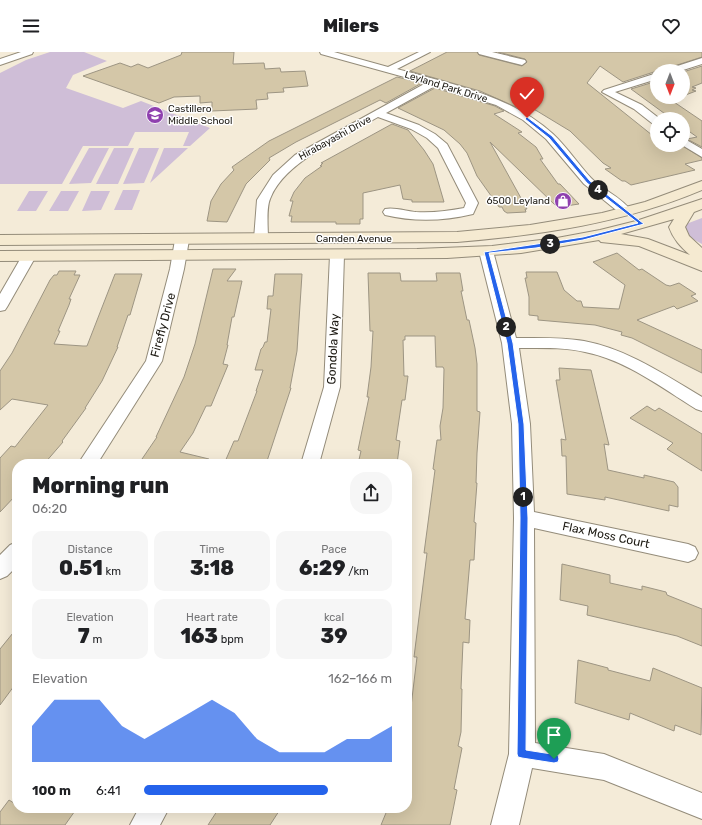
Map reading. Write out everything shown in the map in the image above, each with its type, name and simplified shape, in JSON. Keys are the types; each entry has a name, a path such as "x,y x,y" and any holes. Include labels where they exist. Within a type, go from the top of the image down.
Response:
{"main road":[{"name":"Camden Avenue","path":"0,256 29,256 181,248 261,239 457,237 511,233 561,226 625,211 651,204 702,185"},
{"name":"Camden Avenue","path":"0,240 336,255 486,252 536,246 583,238 641,224 695,206"},
{"path":"695,206 676,227 679,235 702,257"},
{"path":"625,211 641,224 702,264"},
{"path":"583,238 620,239 642,242 702,264"}],"street":[{"path":"1,52 11,58"},
{"path":"0,62 29,52"},
{"name":"Leyland Park Drive","path":"324,52 465,91 492,101 527,118 550,137 588,182 625,211"},
{"path":"388,70 426,52"},
{"path":"482,52 522,62"},
{"path":"690,65 702,61"},
{"path":"650,78 607,92 638,107 650,116"},
{"name":"Hirabayashi Drive","path":"261,239 263,200 277,177 299,157 433,83"},
{"path":"378,114 415,127 431,136 443,146 472,203 469,211 450,215 409,216 389,212"},
{"path":"690,146 702,154"},
{"name":"Firefly Drive","path":"90,459 154,361 181,248"},
{"path":"486,252 510,343 521,424 524,518 522,754 505,825"},
{"name":"Gondola Way","path":"311,459 332,387 336,255"},
{"path":"0,307 29,256"},
{"path":"510,343 568,344 595,349 624,359 702,405"},
{"name":"Flax Moss Court","path":"524,518 688,552"},
{"path":"0,570 12,556"},
{"path":"522,754 604,767 702,806"},
{"path":"144,825 152,813"}],"shaded area":[{"path":"50,52 84,52 107,61 73,75 66,88 123,108 141,101 210,128 190,146 183,146 189,132 135,132 128,146 83,146 62,184 0,184 0,73 26,60"},
{"path":"89,148 109,148 91,183 69,184"},
{"path":"114,148 134,148 118,184 96,184"},
{"path":"139,148 159,148 144,183 123,184"},
{"path":"164,148 188,148 150,183"},
{"path":"123,190 140,190 132,210 114,210"},
{"path":"29,191 48,191 36,211 17,211"},
{"path":"61,191 79,191 68,211 49,211"},
{"path":"91,191 110,191 101,210 82,211"},
{"path":"702,218 702,244 687,236 684,229 686,224"}],"building":[{"path":"182,52 234,52 233,64 264,63 265,69 280,68 281,72 305,71 308,86 283,88 284,92 267,93 268,99 256,100 257,109 212,111 212,102 200,103 200,96 174,97 159,103 83,76 120,63 131,67 138,64 148,68 181,55"},
{"path":"447,52 477,52 479,55 522,66 527,62 525,59 498,52 702,52 702,57 680,64 650,64 650,73 623,82 600,66 587,83 650,133 650,152 690,152 690,151 702,158 702,160 685,164 695,170 631,185 625,181 622,181 605,169 611,168 603,163 570,131 524,104 516,107 480,91 410,71"},
{"path":"702,66 702,83 692,87 696,88 692,90 696,91 690,93 690,70"},
{"path":"397,77 422,83 386,103 380,100 296,142 269,158 270,160 246,184 227,222 207,221 211,201 221,184 234,170 232,167 269,141"},
{"path":"650,83 650,103 631,89"},
{"path":"435,88 495,106 504,111 494,114 522,132 518,133 536,147 543,159 540,159 558,184 560,184 579,204 559,207 554,204 490,142 527,209 525,209 526,212 507,213 502,207 499,207 477,176 467,153 460,144 444,130 398,108"},
{"path":"652,104 677,104 689,112 662,112"},
{"path":"690,113 702,121 702,147 690,141 690,138 697,137 690,132"},
{"path":"392,124 408,130 424,150 433,164 444,202 412,202 412,200 403,199 400,185 363,193 363,219 360,219 360,224 336,224 336,222 291,222 292,216 289,216 293,201 290,201 294,192 305,178 322,166 320,166 323,163 321,163"},
{"path":"617,253 639,270 642,269 666,285 670,286 679,283 696,294 691,296 698,301 677,309 674,306 637,320 702,350 702,373 632,338 621,335 622,332 595,325 538,320 538,316 529,315 529,297 525,278 527,278 526,272 557,272 564,290 577,301 581,301 583,307 619,309 625,285 593,262"},
{"path":"213,269 236,269 227,281 242,281 234,317 232,317 228,345 223,364 228,365 211,406 206,406 193,433 180,452 209,459 142,459 157,437 184,377 195,344"},
{"path":"59,271 76,271 74,275 80,275 69,299 71,299 54,344 87,346 115,274 142,274 130,315 128,315 118,347 102,381 86,408 62,441 63,442 48,459 12,459 12,499 0,512 0,458 11,446 15,447 48,405 12,399 0,410 0,371 12,353 50,280 54,275 57,275"},
{"path":"368,273 400,273 401,281 437,281 436,273 460,273 463,291 461,291 475,348 477,364 477,411 480,412 474,522 476,523 474,560 470,560 465,619 470,620 469,643 463,642 461,732 458,746 462,748 454,789 457,790 450,825 381,825 386,813 412,813 412,698 417,657 414,657 427,553 424,553 435,470 433,469 437,440 441,440 440,426 443,408 444,369 443,367 436,367 435,336 405,336 405,340 403,340 404,376 408,376 405,400 402,400 396,440 400,441 398,459 359,459 361,451 358,450 369,397 367,397 371,367 373,331 370,331"},
{"path":"275,274 302,274 297,351 291,388 268,459 226,459 234,441 238,441 257,391 263,370 255,370 261,349 265,342 267,342 271,309 267,309 268,296 273,296"},
{"path":"559,368 591,370 609,445 604,444 608,470 644,478 644,475 674,482 678,487 678,507 669,505 669,511 605,497 605,500 567,494 566,456 562,456 561,439 566,440 556,380 560,380"},
{"path":"647,406 655,411 659,408 702,434 702,471 667,449 673,443 630,418"},
{"path":"562,564 610,575 610,583 642,590 642,586 666,592 667,595 702,609 702,646 677,636 587,615 588,606 560,600"},
{"path":"12,634 12,689 0,705 0,649"},
{"path":"578,660 650,681 653,668 702,688 701,735 675,725 674,731 630,713 629,720 575,703"},
{"path":"9,800 12,802 12,813 73,813 65,825 0,825 0,812"},
{"path":"216,813 278,813 270,825 208,825"}],"place":[{"name":"Castillero Middle School","path":"155,115"},
{"name":"6500 Leyland","path":"563,201"}],"route":[{"path":"527,118 550,137 588,182 641,224 583,238 536,246 486,252 510,343 521,424 524,518 522,754 554,759"}]}
